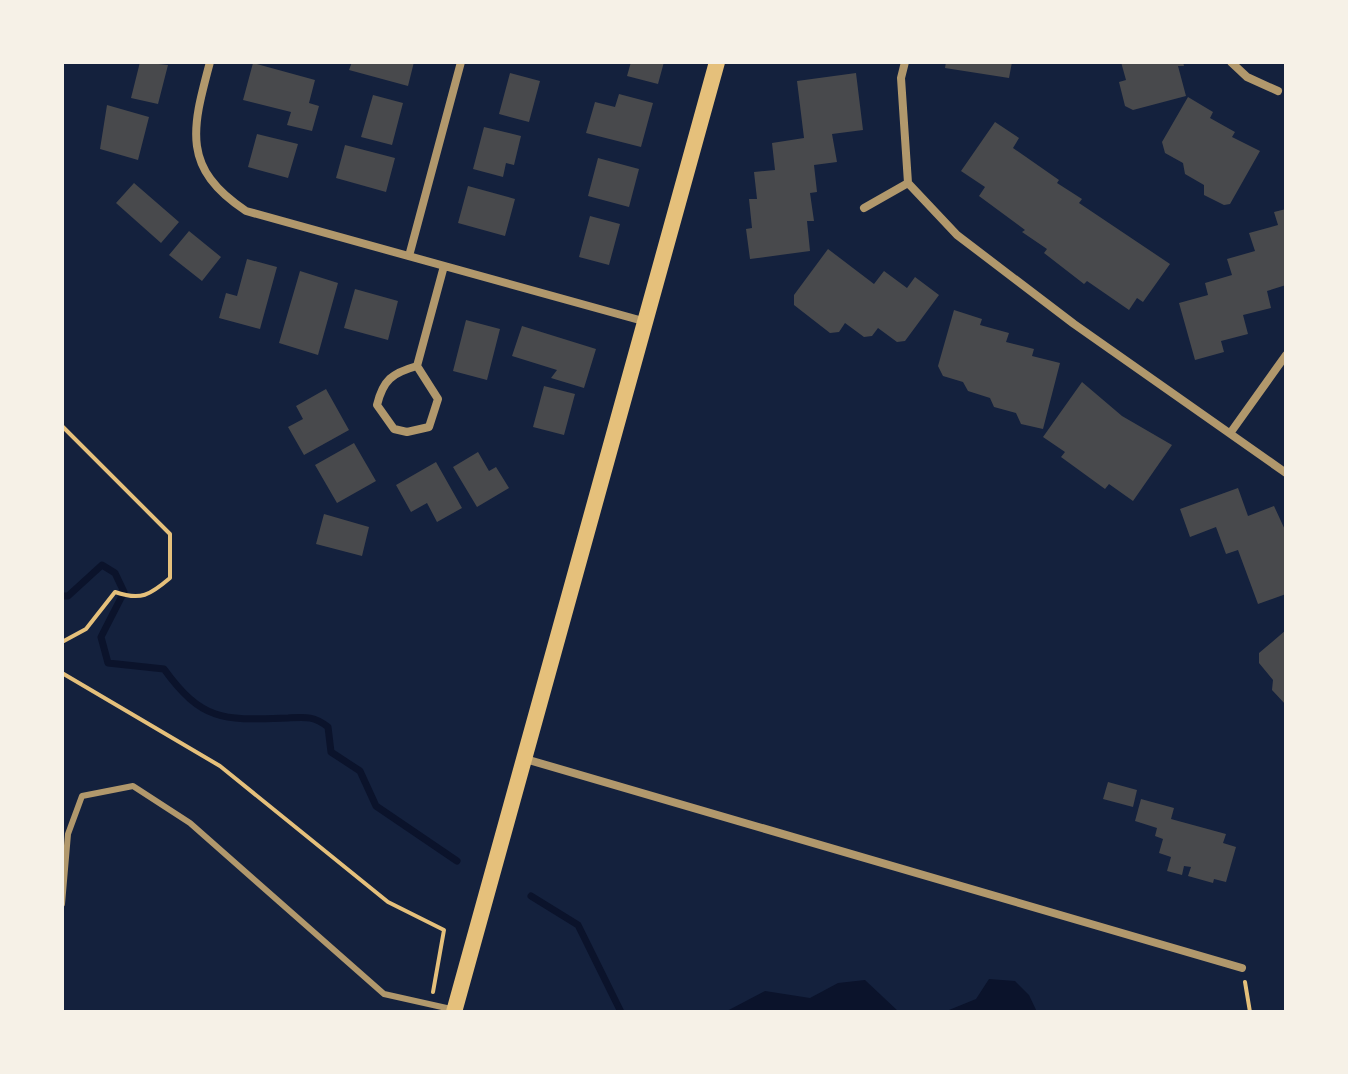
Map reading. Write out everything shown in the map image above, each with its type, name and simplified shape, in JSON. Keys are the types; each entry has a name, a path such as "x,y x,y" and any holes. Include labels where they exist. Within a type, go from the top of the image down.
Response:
{"main road":[{"path":"454,1011 717,62"}],"street":[{"path":"210,62 199,105 195,139 206,178 222,195 246,211 643,321"},
{"path":"409,256 461,62"},
{"path":"905,62 901,78 908,183 957,235 1074,324 1286,473"},
{"path":"1231,62 1247,77 1278,91"},
{"path":"864,208 908,183"},
{"path":"417,366 388,377 381,390 377,405 394,429 407,432 429,427 435,412 438,399 417,366 444,266"},
{"path":"1231,432 1286,355"},
{"path":"522,758 1242,968"}],"lane":[{"path":"62,904 68,834 82,796 133,786 190,823 384,994 454,1011"}],"path":[{"path":"62,426 170,534 170,578 149,596 133,598 115,592 86,629 62,642"},
{"path":"62,673 220,766 388,902 444,930 434,987"},
{"path":"1242,968 1250,1012"}],"water":[{"path":"989,979 1015,981 1029,995 1037,1012 944,1012 976,999"},
{"path":"865,980 899,1012 725,1012 765,991 810,998 838,983"}],"building":[{"path":"140,62 168,65 158,104 131,98"},
{"path":"352,62 414,62 408,86 349,70"},
{"path":"631,62 664,62 658,84 627,76"},
{"path":"946,62 1012,62 1009,78 945,68"},
{"path":"1121,62 1183,62 1184,66 1178,66 1186,96 1133,110 1125,106 1119,82 1126,80"},
{"path":"253,63 315,80 309,103 319,106 312,131 287,125 291,112 243,100"},
{"path":"510,73 540,81 529,122 499,114"},
{"path":"856,73 863,130 832,134 837,162 814,165 817,192 810,193 814,221 807,221 810,251 750,259 746,229 752,228 749,199 757,199 754,172 775,170 772,143 804,138 797,81"},
{"path":"619,94 653,103 641,147 586,133 595,102 615,107"},
{"path":"373,95 403,103 392,145 361,137"},
{"path":"1188,97 1213,112 1210,118 1235,132 1232,137 1260,151 1230,204 1224,205 1204,195 1204,185 1185,174 1183,163 1165,153 1162,142"},
{"path":"107,105 149,117 138,160 100,149"},
{"path":"995,122 1019,138 1013,148 1082,199 1079,203 1170,264 1143,302 1137,298 1129,310 1087,281 1084,284 1044,253 1047,249 1022,232 1025,230 979,196 985,187 961,171"},
{"path":"484,127 521,136 514,165 506,163 503,177 473,169"},
{"path":"257,134 298,144 288,178 248,167"},
{"path":"345,145 395,158 386,192 336,178"},
{"path":"598,158 639,169 629,207 588,196"},
{"path":"134,183 179,222 161,243 116,203"},
{"path":"468,186 515,199 505,236 458,223"},
{"path":"1286,209 1286,285 1267,291 1271,308 1243,315 1248,334 1221,341 1224,352 1195,360 1179,303 1208,295 1205,283 1232,275 1227,259 1255,251 1249,233 1278,225 1274,212"},
{"path":"590,216 620,224 609,265 579,257"},
{"path":"189,231 221,257 202,281 169,255"},
{"path":"828,249 874,284 884,271 907,288 915,277 939,295 905,341 897,342 878,328 872,336 864,337 845,323 839,332 830,333 794,305 794,295"},
{"path":"247,259 277,267 260,329 219,318 226,293 237,296"},
{"path":"300,271 338,283 318,355 279,343"},
{"path":"355,289 398,301 388,340 344,328"},
{"path":"954,310 982,319 980,325 1009,333 1006,342 1034,349 1032,356 1060,363 1043,429 1021,424 1016,413 994,407 990,398 968,391 963,382 943,376 938,366"},
{"path":"466,320 500,329 487,380 453,371"},
{"path":"522,326 596,349 584,388 551,378 557,370 512,356"},
{"path":"1082,382 1122,416 1172,445 1133,501 1109,484 1105,489 1061,457 1065,452 1043,437"},
{"path":"544,386 575,394 564,435 533,427"},
{"path":"326,389 349,430 304,455 288,427 303,419 296,406"},
{"path":"354,443 376,481 337,503 315,465"},
{"path":"478,452 489,471 496,467 509,488 477,507 453,467"},
{"path":"436,462 462,508 437,522 427,503 411,512 396,485"},
{"path":"1238,488 1248,516 1274,506 1286,532 1286,594 1258,604 1238,550 1226,554 1216,527 1190,537 1180,509"},
{"path":"324,514 369,527 362,556 316,544"},
{"path":"1286,630 1286,705 1272,690 1273,680 1259,663 1259,653"},
{"path":"1108,782 1137,790 1133,807 1103,799"},
{"path":"1141,799 1174,808 1171,819 1226,834 1223,843 1236,847 1226,882 1214,879 1213,883 1188,876 1191,867 1184,866 1182,875 1167,871 1171,857 1159,853 1163,839 1155,836 1157,828 1135,821"}],"waterway":[{"path":"62,596 68,596 102,565 115,573 124,592 101,637 108,663 164,669 191,700 204,709 231,718 305,718 323,723 328,727 331,752 360,771 376,806 457,861"},
{"path":"531,896 578,925 621,1012"}]}
